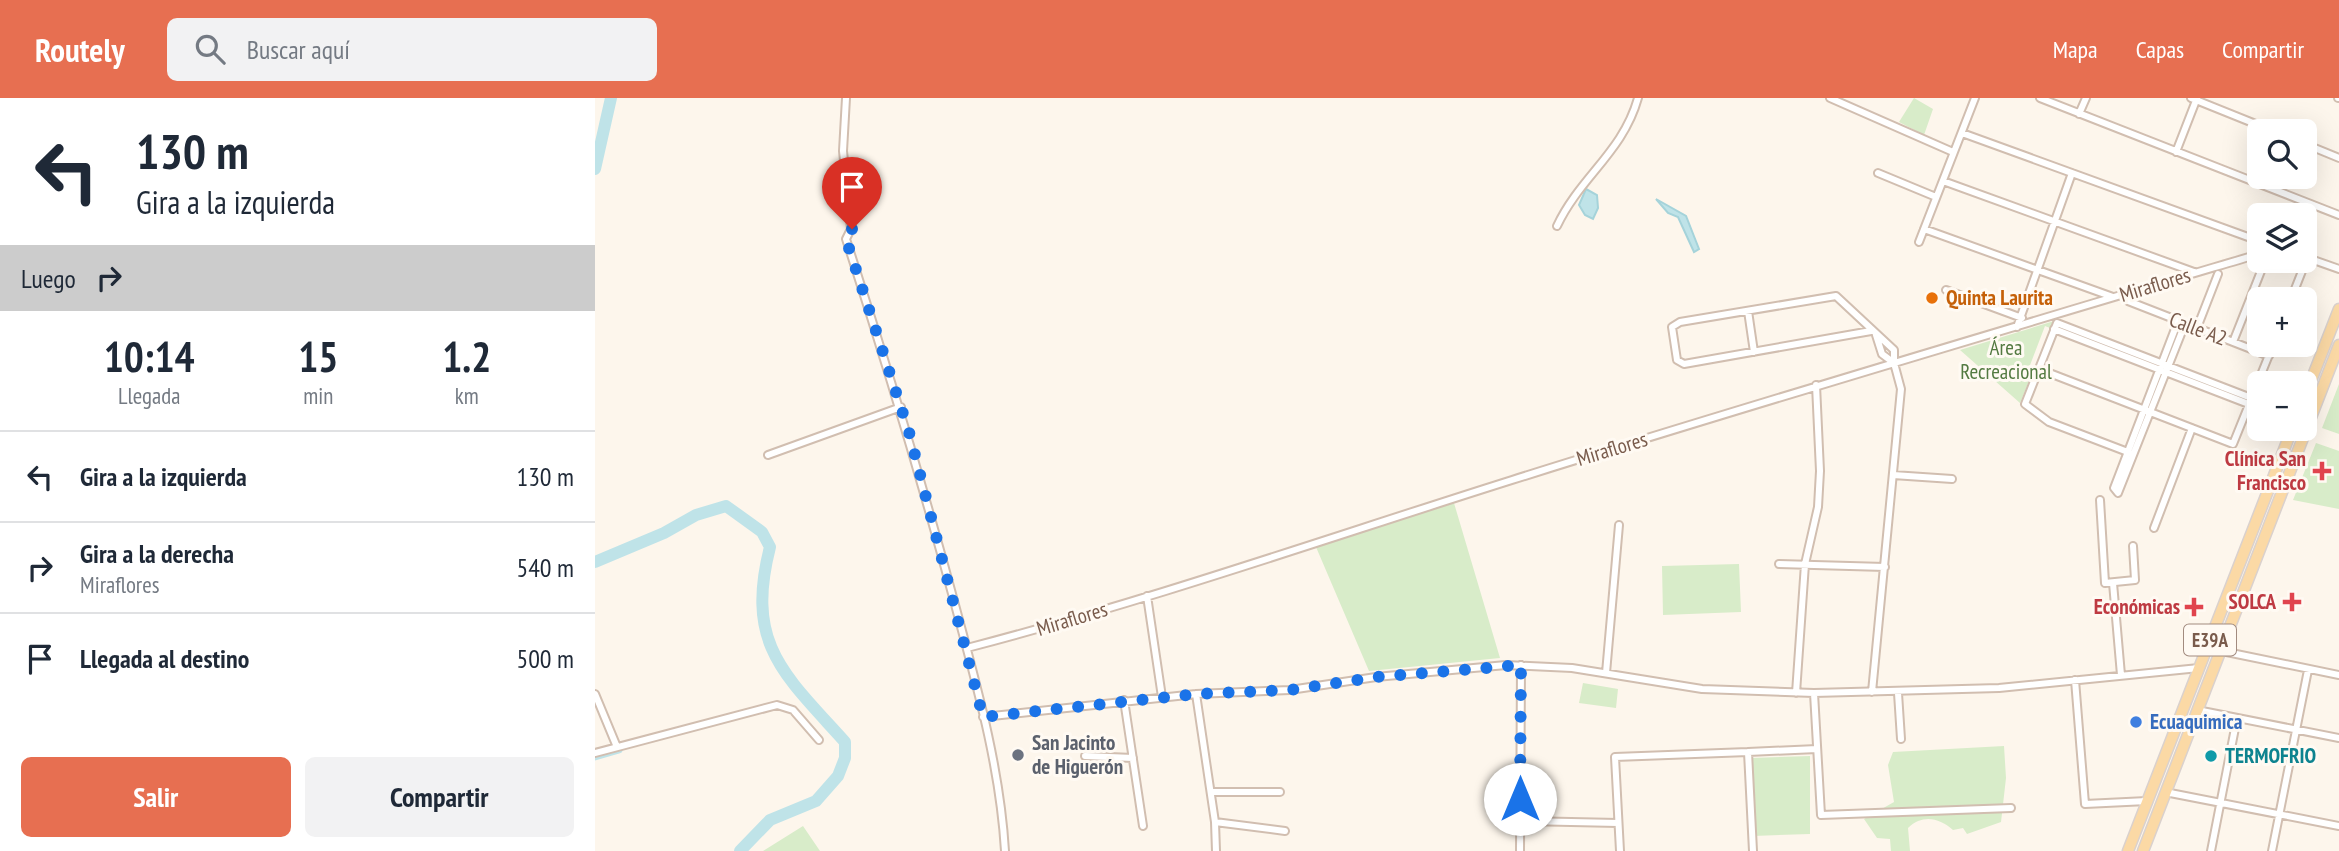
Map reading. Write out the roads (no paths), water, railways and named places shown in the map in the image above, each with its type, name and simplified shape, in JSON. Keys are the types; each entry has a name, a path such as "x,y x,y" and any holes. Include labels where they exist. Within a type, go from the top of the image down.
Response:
{"main road":[{"path":"2315,371 2339,309"},
{"name":"E39A","path":"2143,851 2339,345"},
{"name":"E39A","path":"2128,851 2287,441"},
{"path":"2265,498 2279,501"}],"street":[{"path":"846,98 843,151 852,229 846,239 901,407 967,648 1002,803 1005,851"},
{"path":"1557,226 1576,191 1620,141 1631,122 1638,98"},
{"path":"1830,98 1954,152"},
{"path":"1919,242 1975,98"},
{"path":"2040,98 2339,215"},
{"path":"2079,114 2085,98"},
{"path":"2176,152 2195,99 2247,120"},
{"path":"1962,133 2247,237"},
{"path":"2317,149 2339,158"},
{"path":"1878,173 1936,197"},
{"path":"2017,327 2072,173"},
{"path":"1943,181 2196,273"},
{"path":"1924,229 2115,298"},
{"name":"Miraflores","path":"967,648 1147,596 1816,385 2247,258"},
{"path":"2317,263 2339,270"},
{"path":"2233,342 2260,273"},
{"path":"2197,328 2218,274"},
{"path":"1946,290 2034,322"},
{"path":"1872,692 1901,389 1894,363 1894,350 1836,296 1674,324 1677,360 1683,364 1873,333"},
{"name":"Calle A2","path":"2128,301 2247,347"},
{"path":"1748,311 1754,352"},
{"path":"2130,453 2049,422 2025,404 2057,323 2247,399"},
{"path":"2130,453 2113,488 2118,493 2130,453 2181,323"},
{"path":"1873,333 1882,354 1894,363"},
{"path":"2039,369 2234,444 2247,417"},
{"path":"1796,693 1805,564 1818,507 1820,471 1816,385"},
{"path":"768,455 901,407"},
{"path":"2154,528 2192,428"},
{"path":"1893,475 1952,480"},
{"path":"2100,500 2105,583 2135,580 2133,546"},
{"path":"1606,673 1619,525"},
{"path":"1780,564 1885,567"},
{"path":"2113,583 2121,675"},
{"path":"1147,596 1162,697"},
{"path":"2207,648 2339,675"},
{"path":"983,717 1162,697 1290,690 1377,677 1521,665 1606,673 1702,689 1814,694 1999,688 2199,668"},
{"path":"1520,851 1521,665"},
{"path":"2272,851 2308,670"},
{"path":"2075,680 2085,804 2147,801"},
{"path":"1898,692 1901,739"},
{"path":"595,694 617,747"},
{"path":"1196,694 1215,822 1216,851"},
{"path":"1814,694 1821,815 2011,808"},
{"path":"1124,701 1143,826"},
{"path":"595,753 777,705 793,710 819,740"},
{"path":"2197,710 2339,738"},
{"path":"2211,851 2237,718"},
{"path":"1620,851 1615,757 1817,749"},
{"path":"1748,752 1753,851"},
{"path":"1085,756 1133,758"},
{"path":"1211,792 1280,792"},
{"path":"2165,792 2339,826"},
{"path":"1521,821 1618,823"},
{"path":"1215,822 1285,831"}],"water":[{"path":"1586,189 1597,195 1598,208 1593,219 1585,215 1579,205"},
{"path":"1656,199 1686,216 1699,249 1694,252 1678,217 1668,213"}],"waterway":[{"path":"595,169 611,98"},
{"path":"595,562 664,533 696,515 726,506 762,532 770,547 764,581 763,609 767,634 775,656 788,676 845,742 845,758 838,776 816,801 770,820 740,851"},
{"path":"595,757 619,750"}],"place":[{"name":"Quinta Laurita","path":"1932,298"},
{"name":"Clínica San Francisco","path":"2322,471"},
{"name":"SOLCA","path":"2292,602"},
{"name":"Económicas","path":"2194,607"},
{"name":"Ecuaquimica","path":"2136,722"},
{"name":"San Jacinto de Higuerón","path":"1018,755"},
{"name":"TERMOFRIO","path":"2211,756"}],"park label":[{"name":"Área Recreacional","path":"2006,360"}]}
